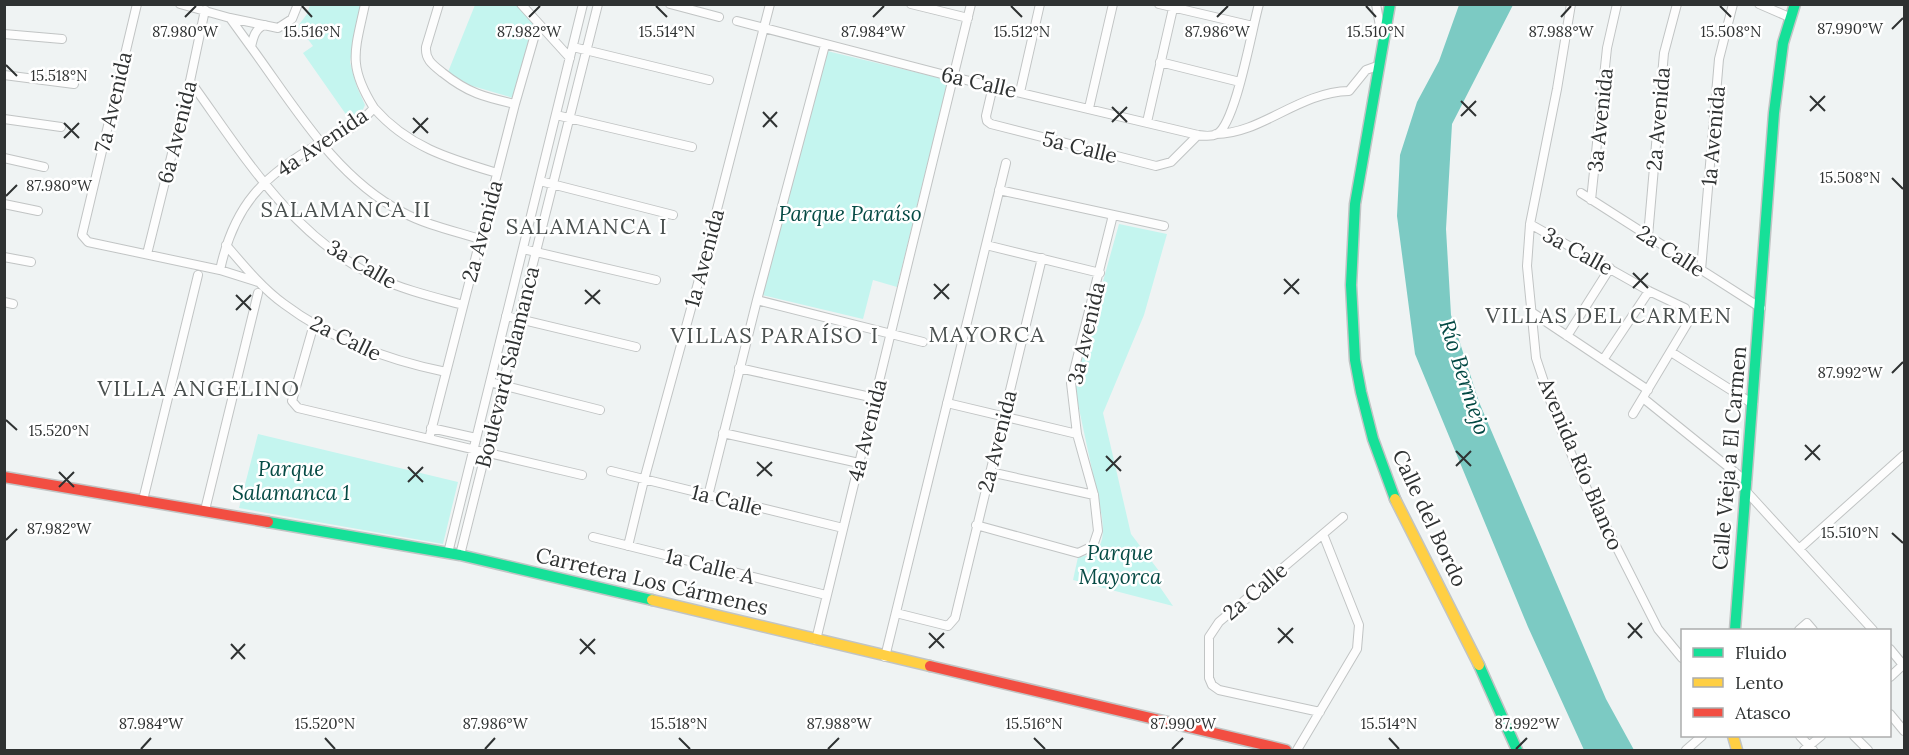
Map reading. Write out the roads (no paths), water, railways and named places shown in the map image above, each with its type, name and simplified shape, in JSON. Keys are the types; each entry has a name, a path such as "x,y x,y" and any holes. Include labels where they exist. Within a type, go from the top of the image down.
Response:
{"street":[{"name":"7a Avenida","path":"82,235 136,4"},
{"path":"180,4 273,28 284,26 292,19 298,4"},
{"name":"4a Avenida","path":"220,270 225,245 244,207 263,182 321,142 352,128 374,108 362,88 355,60 365,4"},
{"path":"439,4 426,53 431,64 463,88 515,104"},
{"path":"521,4 570,58"},
{"name":"Boulevard Salamanca","path":"448,553 583,4"},
{"name":"Boulevard Salamanca","path":"460,555 598,4"},
{"path":"670,4 719,16"},
{"name":"1a Avenida","path":"628,546 770,4"},
{"path":"911,4 968,18"},
{"name":"4a Avenida","path":"816,640 971,4"},
{"path":"1020,92 1040,4"},
{"path":"1089,108 1113,4"},
{"path":"1159,4 1253,26"},
{"path":"1219,132 1228,122 1259,4"},
{"path":"1376,4 1383,44"},
{"name":"Calle del Bordo","path":"1390,4 1355,204 1351,285 1355,360 1360,392 1373,439 1395,500 1491,689 1517,750"},
{"name":"Avenida Río Blanco","path":"1571,4 1530,224 1527,266 1536,358 1555,415 1581,477 1658,629 1681,656"},
{"name":"3a Avenida","path":"1592,200 1607,48 1617,4"},
{"name":"2a Avenida","path":"1648,236 1664,53 1677,4"},
{"name":"1a Avenida","path":"1701,270 1719,59 1733,4"},
{"path":"1759,4 1789,17"},
{"name":"Calle Vieja a El Carmen","path":"1735,629 1774,113 1781,58 1789,17 1795,4"},
{"path":"1146,122 1173,6"},
{"name":"6a Avenida","path":"147,254 190,81 205,10"},
{"path":"230,18 321,142 344,169 368,191 402,212 430,225 480,239"},
{"name":"6a Calle","path":"737,21 953,77 1198,135 1219,132 1229,134 1332,91 1349,90 1357,84 1366,70 1380,65"},
{"name":"2a Avenida","path":"429,439 515,104 538,24"},
{"path":"251,47 256,31 260,26 265,25"},
{"path":"4,34 62,39"},
{"path":"708,496 739,368 825,45"},
{"path":"573,47 709,80"},
{"path":"1160,62 1240,82"},
{"path":"4,75 74,84"},
{"name":"3a Calle","path":"190,81 263,182 282,206 306,229 332,250 376,276 402,287 463,304"},
{"name":"5a Calle","path":"993,86 986,116 987,121 991,124 1156,166 1171,162 1198,135"},
{"path":"374,108 398,130 437,154 497,173"},
{"path":"556,115 692,147"},
{"path":"4,119 61,127"},
{"path":"4,158 44,167"},
{"path":"885,657 1006,163"},
{"path":"540,181 673,215"},
{"path":"999,190 1164,226"},
{"name":"2a Calle","path":"1581,193 1761,308"},
{"path":"4,204 38,211"},
{"name":"3a Avenida","path":"976,525 1078,553 1093,546 1097,537 1094,495 1077,434 1071,383 1113,215"},
{"name":"3a Calle","path":"1530,224 1649,291 1685,308 1690,319 1671,352"},
{"name":"2a Calle","path":"82,235 88,242 220,270 258,282"},
{"name":"2a Calle","path":"225,245 258,282 283,304 314,324 386,358 446,372"},
{"path":"986,245 1100,273"},
{"path":"523,249 656,280"},
{"path":"4,257 31,262"},
{"name":"2a Avenida","path":"896,613 948,627 955,618 1042,258"},
{"path":"1567,336 1610,268"},
{"path":"143,500 198,275"},
{"path":"1603,360 1649,291"},
{"path":"205,510 258,293"},
{"path":"757,300 923,342"},
{"path":"1530,311 1648,390"},
{"path":"506,316 636,347"},
{"path":"314,324 292,401 298,408 582,475"},
{"path":"1633,414 1671,352 1753,404"},
{"path":"739,368 874,398"},
{"path":"490,382 600,410"},
{"path":"1643,398 1746,487 1872,629"},
{"path":"947,403 1077,434"},
{"path":"432,428 476,438"},
{"path":"723,433 859,463"},
{"path":"1799,549 1905,455"},
{"name":"1a Calle","path":"611,471 843,528"},
{"path":"990,472 1094,495"},
{"name":"Carretera Los Cármenes","path":"4,477 460,555 1286,750"},
{"name":"2a Calle","path":"1320,712 1218,690 1209,678 1209,636 1212,630 1343,517"},
{"path":"1297,750 1357,649 1359,626 1323,534"},
{"name":"1a Calle A","path":"593,537 826,595"},
{"path":"1800,629 1807,623 1812,629"},
{"path":"1891,650 1904,665 1891,676"},
{"path":"1891,715 1905,731"},
{"path":"1686,750 1700,737"},
{"path":"1809,749 1819,737"},
{"path":"1856,737 1868,750"}],"water":[{"name":"Río Bermejo","path":"1459,5 1513,5 1452,124 1446,229 1451,315 1479,402 1606,699 1634,750 1584,750 1528,627 1415,354 1397,216 1400,155 1417,102 1439,61"}],"district":[{"name":"SALAMANCA II","path":"346,209"},
{"name":"SALAMANCA I","path":"587,226"},
{"name":"VILLAS DEL CARMEN","path":"1609,315"},
{"name":"MAYORCA","path":"987,334"},
{"name":"VILLAS PARAÍSO I","path":"775,335"},
{"name":"VILLA ANGELINO","path":"199,388"}],"park label":[{"name":"Parque Paraíso","path":"850,213"},
{"name":"Parque Salamanca 1","path":"291,480"},
{"name":"Parque Mayorca","path":"1120,564"}]}
